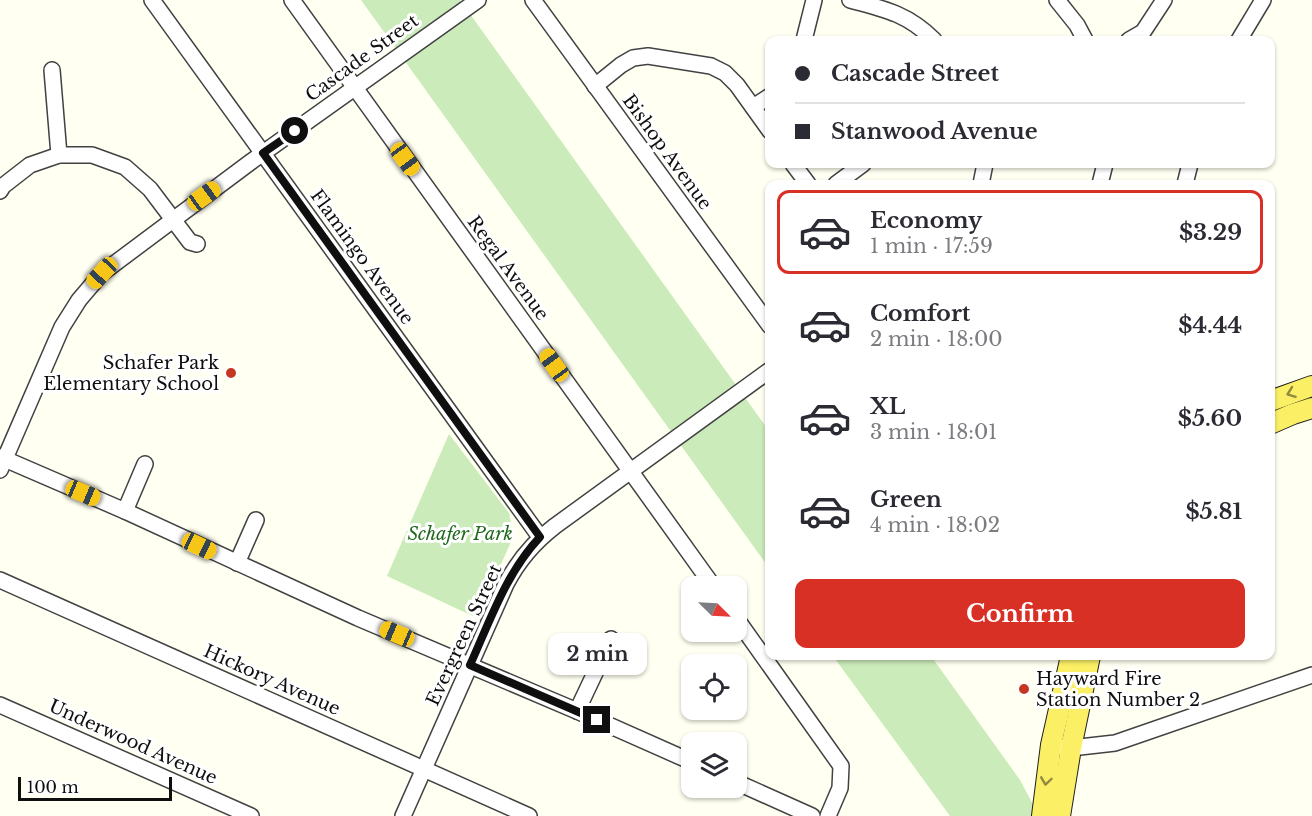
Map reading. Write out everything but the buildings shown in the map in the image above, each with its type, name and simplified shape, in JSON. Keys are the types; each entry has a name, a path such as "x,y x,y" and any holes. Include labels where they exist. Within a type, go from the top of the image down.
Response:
{"main road":[{"path":"1275,399 1312,386"},
{"path":"1275,422 1312,408"},
{"path":"1071,660 1073,691"},
{"path":"1042,816 1061,747 1073,691 1088,660"},
{"path":"1060,816 1061,747"}],"street":[{"name":"Flamingo Avenue","path":"152,0 540,537"},
{"name":"Regal Avenue","path":"292,0 706,576"},
{"name":"Cascade Street","path":"2,462 62,327 78,300 102,273 263,153 478,0"},
{"name":"Bishop Avenue","path":"533,0 765,319"},
{"path":"805,36 814,0"},
{"path":"850,0 887,9 908,19 930,36"},
{"path":"1057,0 1083,36"},
{"path":"1136,36 1143,32 1164,0"},
{"path":"1241,36 1263,0"},
{"path":"595,86 633,58 648,57 711,66 725,73 737,85 765,124"},
{"path":"52,70 58,155"},
{"path":"753,107 765,99"},
{"path":"0,191 3,186 30,165 58,155 92,155 125,167 150,189 190,242 197,244"},
{"path":"841,180 858,168"},
{"name":"Evergreen Street","path":"403,816 510,577 526,552 540,537 765,374"},
{"path":"2,462 125,511 358,618 681,757"},
{"path":"125,511 145,465"},
{"path":"237,563 256,520"},
{"name":"Hickory Avenue","path":"0,580 529,816"},
{"path":"747,634 765,659"},
{"path":"577,711 611,639"},
{"path":"766,660 841,766 840,788 828,816"},
{"path":"1061,747 1114,743 1312,675"},
{"name":"Underwood Avenue","path":"0,705 251,816"},
{"path":"747,787 812,816"}],"green space":[{"path":"361,0 460,0 765,425 765,562"},
{"name":"Schafer Park","path":"449,434 509,513 513,532 510,544 477,618 387,576"},
{"path":"836,660 934,660 1020,780 1039,816 950,816"}],"place":[{"name":"Schafer Park Elementary School","path":"231,373"},
{"name":"Hayward Fire Station Number 2","path":"1024,689"}],"route":[{"path":"295,131 263,153 540,537 526,552 510,577 470,665 597,720"}]}
